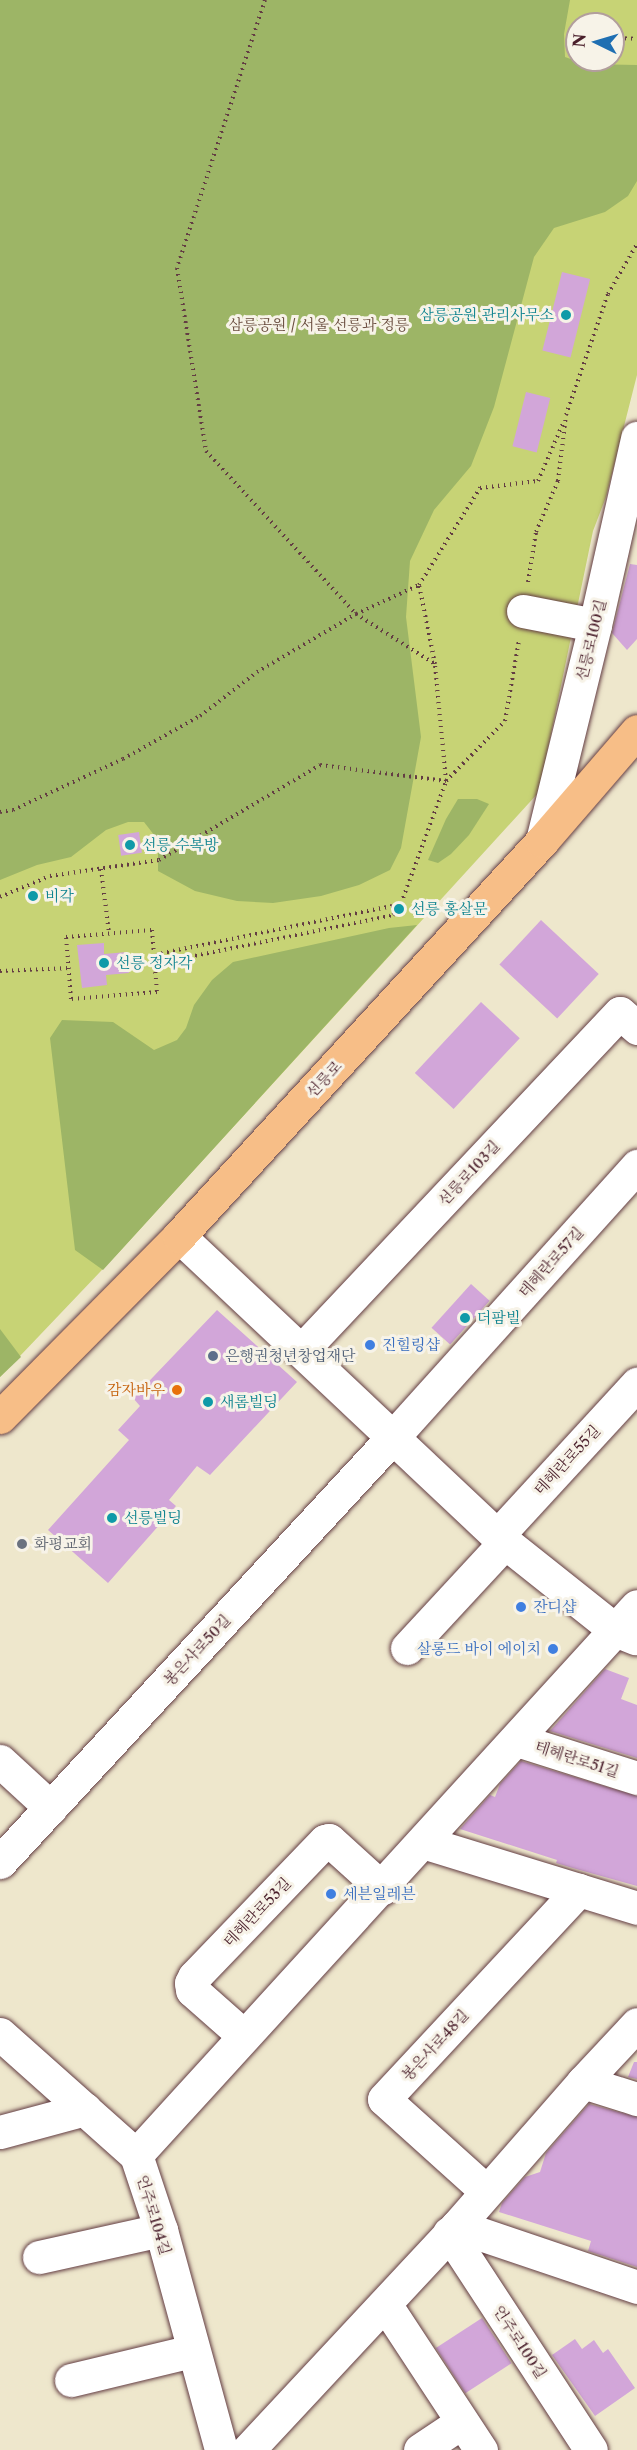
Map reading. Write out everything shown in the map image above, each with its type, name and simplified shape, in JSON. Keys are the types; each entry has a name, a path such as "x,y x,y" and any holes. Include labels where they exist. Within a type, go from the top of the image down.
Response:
{"main road":[{"name":"선릉로","path":"0,1417 179,1236 542,841 637,731"}],"street":[{"name":"선릉로100길","path":"542,841 595,625 637,438"},
{"path":"523,611 595,625"},
{"name":"선릉로103길","path":"302,1350 620,1013 637,1028"},
{"name":"테헤란로57길","path":"393,1437 637,1166"},
{"path":"179,1236 501,1539 626,1634"},
{"name":"테헤란로55길","path":"501,1539 637,1384"},
{"name":"봉은사로50길","path":"0,1862 393,1437"},
{"path":"407,1648 501,1539"},
{"path":"136,2155 517,1740 626,1634 637,1606"},
{"name":"테헤란로51길","path":"517,1740 637,1778"},
{"path":"0,1761 51,1808"},
{"name":"테헤란로53길","path":"244,2036 192,1990 190,1983 194,1977 325,1841 329,1840 382,1888"},
{"path":"423,1842 637,1908"},
{"name":"봉은사로48길","path":"486,2191 384,2099 579,1890"},
{"path":"248,2450 453,2230 637,2024"},
{"name":"언주로104길","path":"0,2034 136,2155 160,2230 221,2450"},
{"path":"583,2082 637,2099"},
{"path":"0,2132 85,2109"},
{"path":"39,2257 160,2230"},
{"path":"453,2230 637,2287"},
{"name":"언주로100길","path":"453,2230 591,2450"},
{"path":"385,2304 481,2450"},
{"path":"70,2380 192,2351"},
{"path":"420,2450 462,2422"}],"path":[{"path":"265,0 177,268 206,451 356,614 435,664"},
{"path":"0,812 13,810 123,759 200,716 258,672 356,614 419,585 480,488 508,482 538,480 566,415 608,294 637,244"},
{"path":"154,960 160,963 393,915 399,909 446,781 505,721 536,532 558,481 566,415"},
{"path":"419,585 435,664 446,781"},
{"path":"0,897 50,876 159,860 320,765 446,781"},
{"path":"101,868 109,933"},
{"path":"154,960 158,954 392,906 399,909"},
{"path":"152,930 157,992 71,999 66,937 109,933 152,930"},
{"path":"0,971 69,968"}],"green space":[{"name":"삼릉공원 / 서울 선릉과 정릉","path":"0,0 637,0 637,375 606,497 593,531 539,792 120,1251 0,1377"},
{"name":"삼릉공원 / 서울 선릉과 정릉","path":"0,0 570,0 568,12 565,12 565,72 625,72 625,65 637,65 637,181 628,196 605,212 554,228 534,257 494,407 471,466 434,510 410,561 406,617 421,737 401,848 390,870 359,885 321,896 273,903 237,901 195,891 158,871 158,840 144,822 128,822 106,830 71,857 37,865 0,880"},
{"path":"458,799 477,799 489,804 469,835 451,854 438,863 428,860 446,819"},
{"path":"417,925 103,1270 75,1250 50,1038 62,1020 113,1022 154,1050 177,1040 186,1028 194,1005 212,980 233,962 389,928"},
{"path":"0,1329 21,1357 0,1377"}],"building":[{"name":"삼릉공원 관리사무소","path":"562,272 590,279 571,358 542,351"},
{"path":"526,392 550,398 537,452 512,446"},
{"path":"630,564 637,565 637,639 627,650 612,633"},
{"name":"선릉 수복방","path":"139,832 142,853 121,856 118,835"},
{"path":"541,920 599,974 557,1018 499,965"},
{"name":"선릉 정자각","path":"104,943 104,954 127,952 129,973 106,975 107,985 82,988 77,945"},
{"path":"481,1002 520,1038 454,1109 415,1073"},
{"name":"더팜빌","path":"471,1284 490,1301 450,1345 432,1328"},
{"name":"새롬빌딩","path":"217,1310 297,1382 210,1475 197,1466 169,1500 176,1506 108,1583 48,1530 129,1440 118,1430 140,1406 133,1398"},
{"path":"605,1669 629,1678 621,1699 637,1705 637,1758 550,1731"},
{"path":"521,1761 637,1796 637,1886 556,1863 557,1860 460,1829 490,1795 495,1797 500,1784"},
{"path":"634,2062 637,2062 637,2079 628,2077"},
{"path":"589,2104 637,2117 637,2267 588,2251 591,2241 499,2212 502,2203 525,2177 540,2172 546,2153"},
{"path":"482,2318 511,2363 465,2393 436,2348"},
{"path":"575,2339 582,2349 594,2340 603,2353 608,2349 635,2388 595,2416 552,2355"}],"place":[{"name":"삼릉공원 관리사무소","path":"566,315"},
{"name":"선릉 수복방","path":"130,845"},
{"name":"비각","path":"33,896"},
{"name":"선릉 홍살문","path":"399,909"},
{"name":"선릉 정자각","path":"104,963"},
{"name":"더팜빌","path":"465,1318"},
{"name":"진힐링샵","path":"370,1345"},
{"name":"은행권청년창업재단","path":"213,1356"},
{"name":"감자바우","path":"177,1390"},
{"name":"새롬빌딩","path":"208,1402"},
{"name":"선릉빌딩","path":"112,1518"},
{"name":"화평교회","path":"22,1544"},
{"name":"잔디샵","path":"521,1607"},
{"name":"살롱드 바이 에이치","path":"553,1649"},
{"name":"세븐일레븐","path":"331,1894"}]}
